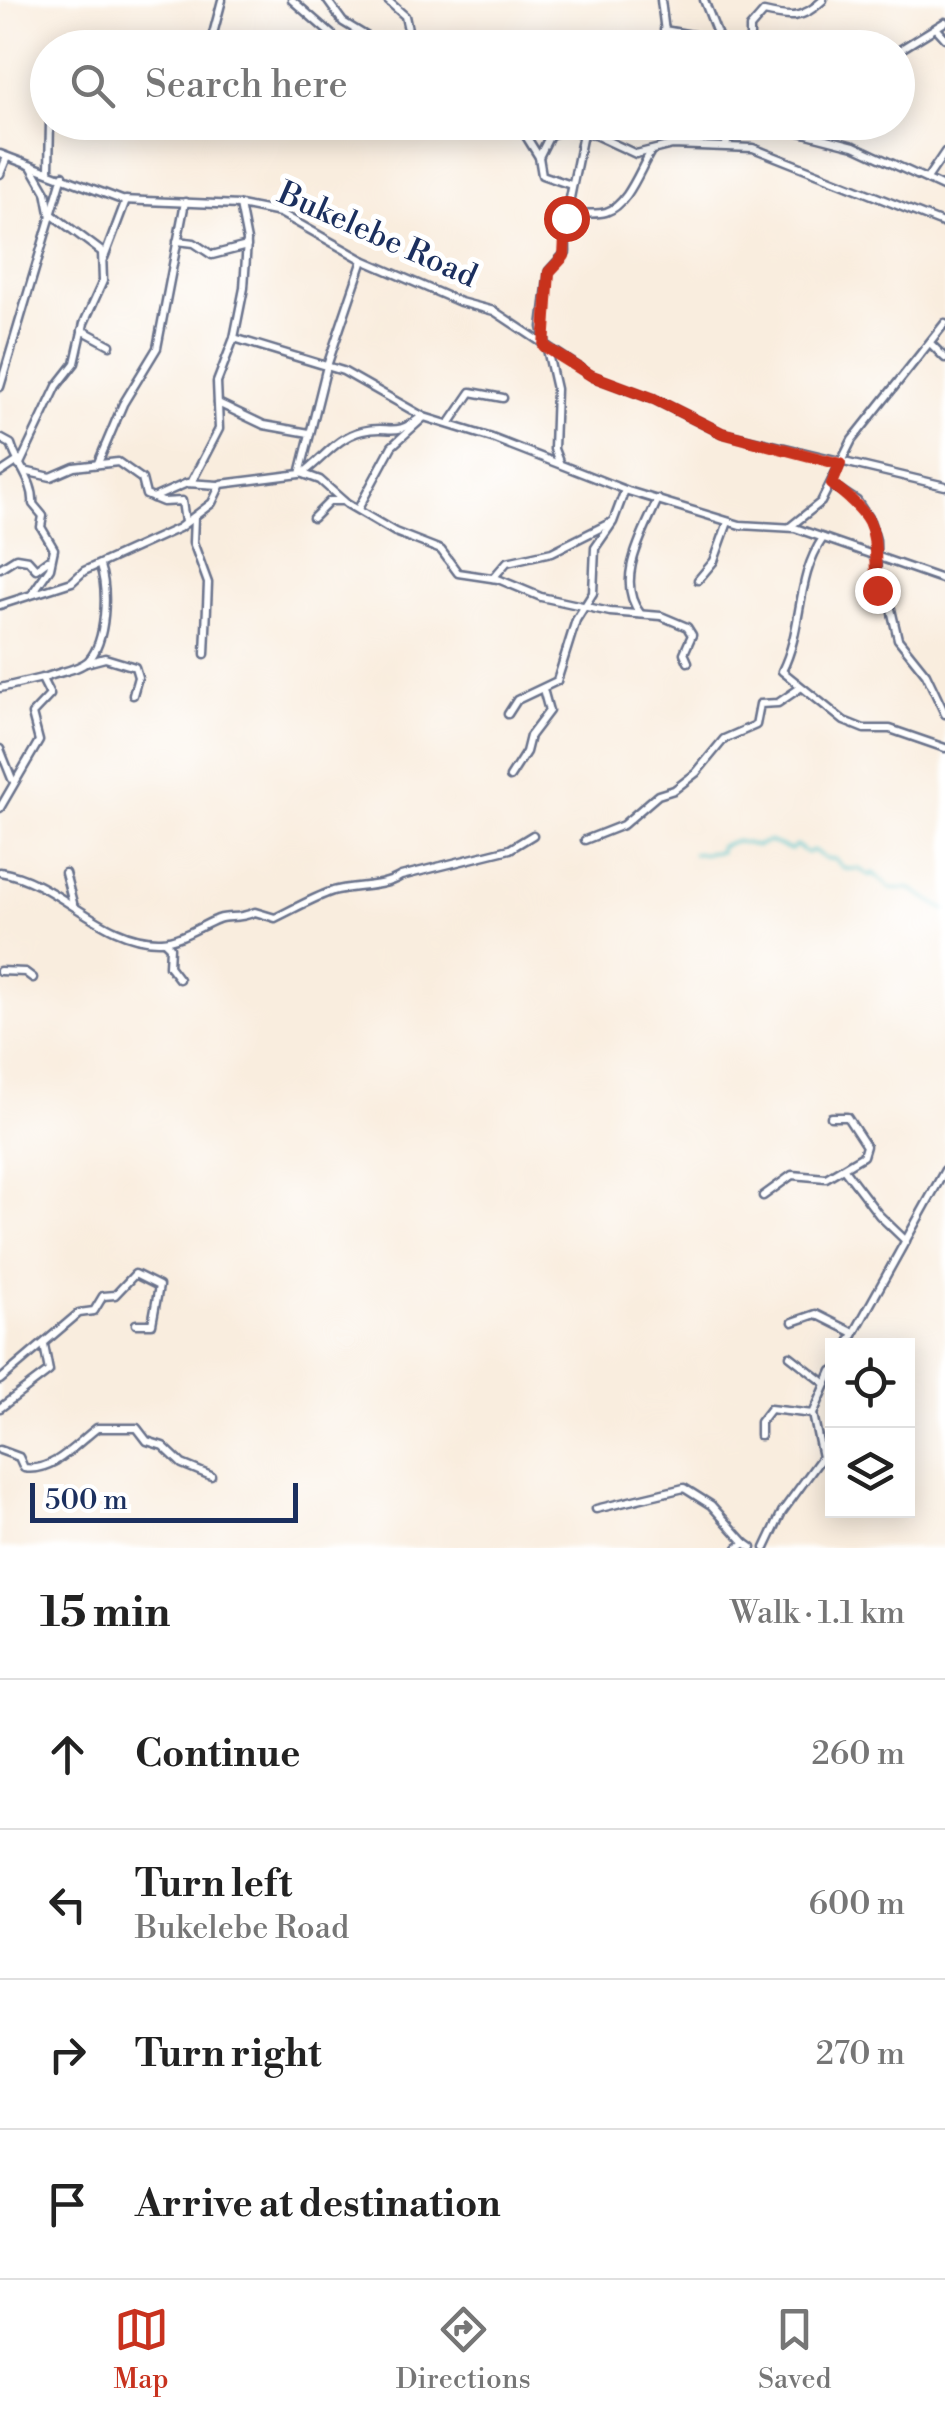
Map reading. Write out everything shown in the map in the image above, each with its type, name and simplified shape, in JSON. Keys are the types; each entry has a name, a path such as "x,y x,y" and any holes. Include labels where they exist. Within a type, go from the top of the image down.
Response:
{"street":[{"path":"214,30 222,0"},
{"path":"292,0 326,30"},
{"path":"328,0 332,12 354,30"},
{"path":"387,0 404,16 408,30"},
{"path":"660,0 664,30"},
{"path":"704,0 715,30"},
{"path":"751,30 764,12 794,18 809,13 823,0"},
{"path":"915,41 945,22"},
{"path":"937,29 945,38"},
{"path":"48,170 49,140"},
{"path":"528,140 539,158 542,174 571,185"},
{"path":"539,158 548,140"},
{"path":"560,463 554,448 557,396 544,346 549,272 564,256 571,185 582,140"},
{"path":"609,140 632,153 672,145 726,144 770,152 945,224"},
{"path":"726,144 729,140"},
{"path":"831,140 928,177 945,188"},
{"path":"566,218 605,213 616,206 650,152"},
{"path":"928,177 945,152"},
{"path":"0,174 4,156"},
{"name":"Bukelebe Road","path":"4,156 126,200 240,205 290,216 363,260 460,302 494,311 592,376 654,399 722,433 945,486"},
{"path":"30,164 46,192 50,213 104,258"},
{"path":"0,387 63,175"},
{"path":"19,467 56,386 75,364 82,330 102,285 104,258 126,200"},
{"path":"98,463 123,404 157,348 185,202"},
{"path":"190,482 219,430 217,382 234,338 247,246 240,205"},
{"path":"177,241 194,243 210,254 247,246"},
{"path":"302,473 327,366 363,260"},
{"path":"790,527 816,507 875,408 944,325"},
{"path":"82,330 110,345"},
{"path":"234,338 327,366 370,384 423,416 625,490 728,522 790,527 945,580"},
{"path":"931,345 945,358"},
{"path":"448,424 472,392 503,398"},
{"path":"218,403 263,425 309,433"},
{"path":"153,498 190,482 220,485 302,473 348,437 368,430 398,432 423,416"},
{"path":"358,509 392,446 423,416"},
{"path":"0,438 11,444 33,490 33,504 43,516 41,526 53,546 50,568 33,592"},
{"path":"0,474 19,467 52,478 98,463 126,465 142,479 145,494 182,502 186,523"},
{"path":"302,473 325,483 344,502 395,532 441,550 458,573 493,578 536,596 610,612 660,616 690,628 692,642 684,654 688,662"},
{"path":"832,484 863,508 874,532 877,590 892,609 898,639 926,674 945,714"},
{"path":"0,605 33,592 52,590 186,523 212,504 220,485"},
{"path":"508,714 518,700 557,681 564,649 594,591 595,549 613,522 625,490"},
{"path":"640,612 630,597 629,578 658,499"},
{"path":"313,518 324,513 330,501 344,502"},
{"path":"194,516 193,542 208,583 205,654"},
{"path":"493,578 506,562 552,552 613,522"},
{"path":"698,580 714,561 728,522"},
{"path":"823,538 804,572 798,626 782,671 858,728 890,728 945,748"},
{"path":"0,568 17,558 40,569 49,560"},
{"path":"85,663 104,616 100,566"},
{"path":"0,688 105,658 134,667 138,677 132,695"},
{"path":"0,808 39,741 32,717 50,697 43,678"},
{"path":"510,776 526,752 530,736 549,711 543,688"},
{"path":"585,840 614,830 658,795 674,790 696,773 724,738 756,724 760,704 778,702 800,688"},
{"path":"0,749 15,780"},
{"path":"0,780 15,780"},
{"path":"0,872 21,876 73,902 131,940 164,941 219,918 238,920 255,912 275,918 334,891 363,884 389,884 401,876 510,849 533,835"},
{"path":"65,873 73,902"},
{"path":"164,941 170,946 169,966 180,979"},
{"path":"0,971 24,972 32,978"},
{"path":"763,1196 792,1175 820,1179 863,1156 866,1146 850,1118 831,1117"},
{"path":"844,1169 879,1216 906,1241"},
{"path":"852,1338 945,1170"},
{"path":"0,1380 79,1314 94,1311 103,1296 115,1295 135,1274 159,1286 152,1324 136,1324"},
{"path":"792,1322 816,1314 854,1334"},
{"path":"1,1410 49,1371 44,1345"},
{"path":"790,1356 825,1383"},
{"path":"765,1548 782,1512 822,1457 811,1411 825,1386"},
{"path":"760,1436 760,1422 770,1409 811,1411"},
{"path":"0,1450 19,1456 24,1468 32,1470 60,1459 97,1428 136,1428 184,1465 211,1476"},
{"path":"596,1508 684,1488 730,1523 745,1546"}],"waterway":[{"path":"693,854 720,852 720,846 735,841 757,846 768,841 791,850 796,845 807,853 813,850 825,859 835,859 844,869 859,869 870,876 873,873 890,888 911,889 945,910"}],"route":[{"path":"566,218 566,250 549,272 542,322 544,346 592,376 654,399 722,433 840,464 832,484 861,505 874,532 877,590"}]}
